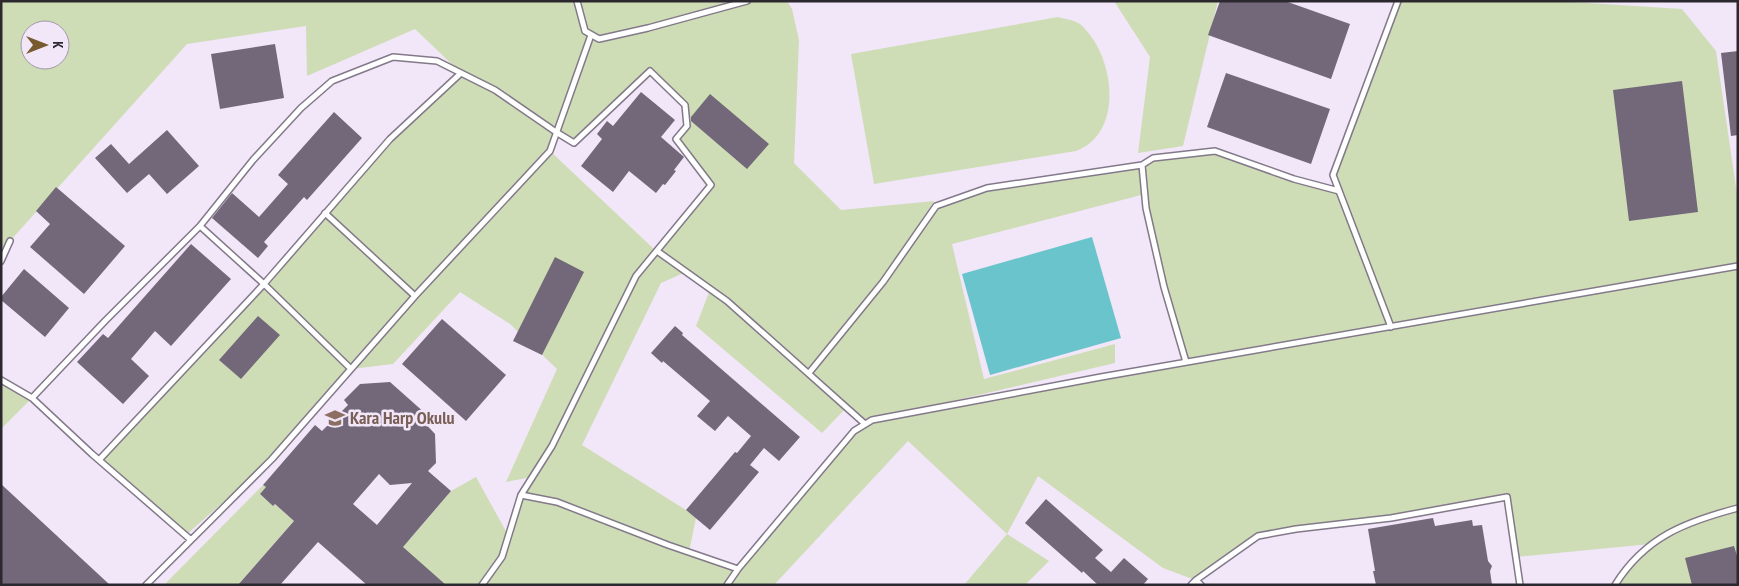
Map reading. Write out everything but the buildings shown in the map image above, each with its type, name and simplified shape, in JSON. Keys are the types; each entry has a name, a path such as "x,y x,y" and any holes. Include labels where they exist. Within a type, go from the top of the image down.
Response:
{"lane":[{"path":"577,1 585,31 599,39 648,28 747,1"},
{"path":"1391,327 1333,176 1398,1"},
{"path":"146,585 272,459 415,296 550,151 591,35"},
{"path":"32,398 200,226 253,160 301,108 332,81 393,57 437,61 495,90 574,143 650,71 685,105 687,126 676,139 711,185 636,276 552,446 521,495 502,557 482,585"},
{"path":"99,460 264,284 390,139 461,73"},
{"path":"809,373 883,282 936,206 987,188 1142,164 1153,158 1216,151 1294,178 1339,191"},
{"path":"1142,164 1146,208 1164,287 1186,362"},
{"path":"326,213 415,296"},
{"path":"200,226 264,284 351,369"},
{"path":"1,260 10,241"},
{"path":"656,251 727,301 865,424"},
{"path":"728,585 738,569 854,431 872,420 1101,377 1738,266"},
{"path":"1,380 32,398 99,460 191,540"},
{"path":"521,495 558,502 668,545 738,569"},
{"path":"1191,585 1258,536 1296,529 1390,518 1508,496 1520,585"},
{"path":"1615,585 1626,568 1651,544 1672,531 1714,514 1738,508"},
{"path":"1196,580 1201,585"}],"green space":[{"path":"1,1 787,1 792,9 799,40 794,163 841,210 934,201 891,270 936,206 987,188 1142,165 1153,158 1215,151 1294,179 1339,191 1333,175 1398,1 1556,1 1682,9 1716,51 1738,201 1738,585 1615,585 1650,544 1516,557 1508,497 1391,518 1258,536 1196,580 1201,585 1191,585 1195,580 1163,568 1038,476 1007,534 908,441 774,585 446,585 397,550 411,538 451,491 476,477 508,535 521,495 532,477 506,482 557,369 510,324 460,292 393,364 351,369 272,459 186,535 99,460 264,284 390,139 461,73 415,29 307,76 306,26 187,44 10,241 1,261","holes":["650,71 685,105 687,126 676,139 711,185 656,251 550,151 556,133 574,143","1145,194 1164,287 1186,362 867,424 872,420 1115,363 1115,344 984,379 952,244","686,272 710,290 696,326 822,433 846,408 865,424 854,431 738,569 689,552 696,518 582,445 661,283"]},
{"path":"1114,1 1218,1 1183,146 1138,153 1150,57"},
{"path":"1058,17 1084,27 1093,39 1106,68 1109,84 1107,117 1100,131 1090,143 1076,151 874,184 851,54"},
{"path":"1,380 32,398 1,429"},
{"path":"263,485 266,487 260,494 294,521 238,585 164,585"},
{"path":"1007,534 1049,561 1025,585 964,585"}],"water":[{"path":"1092,237 1121,338 990,375 962,274"}],"place":[{"name":"Kara Harp Okulu","path":"335,418"}]}
